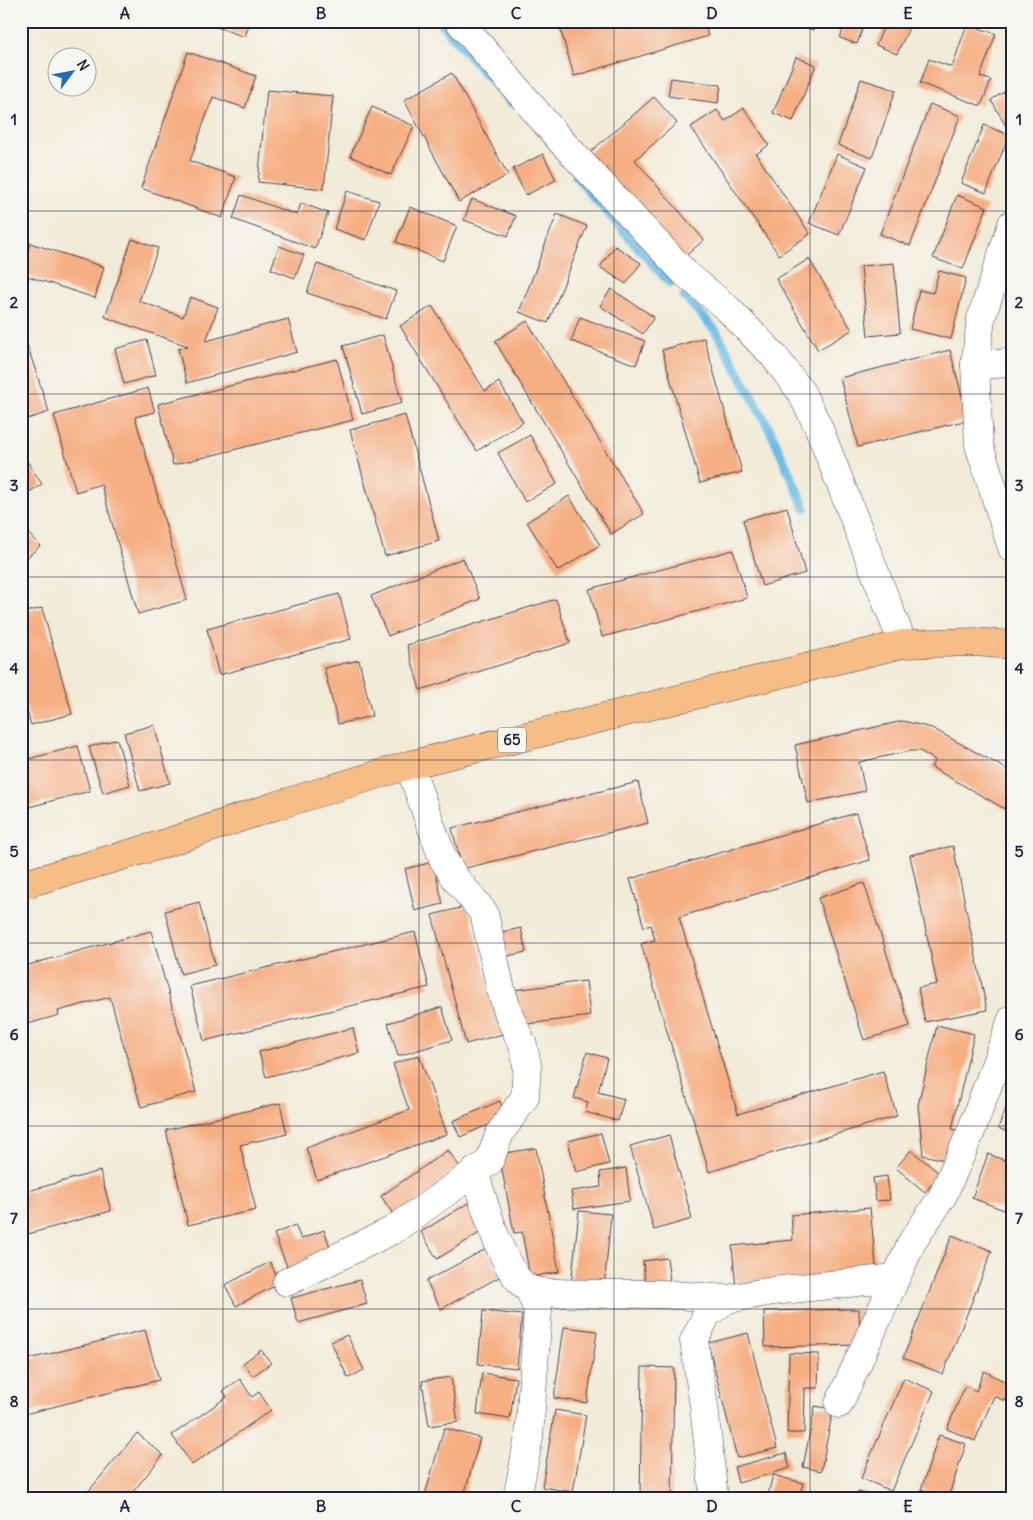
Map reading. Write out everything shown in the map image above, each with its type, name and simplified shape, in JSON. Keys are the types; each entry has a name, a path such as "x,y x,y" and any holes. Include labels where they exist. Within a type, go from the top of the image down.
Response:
{"main road":[{"name":"65","path":"21,885 160,845 275,806 409,766 903,644 975,642 1012,646"}],"street":[{"path":"459,21 560,141 685,273 728,309 774,356 801,392 818,426 903,644"},
{"path":"1012,224 981,319 975,365 979,445 1012,548"},
{"path":"975,365 1012,363"},
{"path":"287,1282 393,1230 489,1162 500,1134 525,1097 527,1065 523,1044 510,1018 501,990 484,913 456,879 444,859 409,766"},
{"path":"839,1404 912,1242 942,1197 970,1134 1012,1019"},
{"path":"474,1172 501,1250 513,1271 529,1289 538,1310 529,1437 517,1499"},
{"path":"529,1289 550,1292 658,1294 728,1300 773,1291 895,1278"},
{"path":"714,1499 694,1342 707,1314 728,1300"}],"building":[{"path":"200,21 250,21 245,37"},
{"path":"558,21 704,21 708,36 574,76"},
{"path":"785,21 816,21 813,30"},
{"path":"846,21 865,21 857,44 840,38"},
{"path":"886,21 912,21 897,54 876,45"},
{"path":"967,24 996,34 980,77 991,80 981,106 920,83 929,59 952,67"},
{"path":"188,52 256,76 245,108 213,97 190,161 236,177 222,218 141,188"},
{"path":"796,57 816,65 793,121 773,113"},
{"path":"452,73 508,175 459,202 404,100"},
{"path":"671,78 721,85 718,103 668,96"},
{"path":"861,79 896,90 872,158 838,145"},
{"path":"1012,87 1012,123 1006,126 991,100"},
{"path":"267,90 333,96 324,189 258,182"},
{"path":"654,97 677,123 635,160 704,240 681,260 588,154"},
{"path":"930,104 960,116 910,246 880,234"},
{"path":"372,107 414,126 391,175 350,156"},
{"path":"744,108 769,145 756,154 810,234 779,255 691,127 717,110 725,121"},
{"path":"984,125 1009,135 986,193 961,183"},
{"path":"543,154 556,180 526,195 513,169"},
{"path":"837,154 867,167 839,235 809,223"},
{"path":"347,191 379,201 366,240 334,229"},
{"path":"241,195 297,215 301,203 328,213 315,249 233,219"},
{"path":"957,195 987,207 963,269 933,258"},
{"path":"472,199 516,216 508,236 464,220"},
{"path":"410,207 457,226 443,261 396,242"},
{"path":"557,214 587,226 548,323 519,312"},
{"path":"132,239 158,248 139,301 183,317 190,297 218,307 206,341 288,319 297,352 187,383 178,349 188,346 105,317"},
{"path":"30,243 104,267 95,298 21,274"},
{"path":"279,246 304,255 295,278 271,269"},
{"path":"615,246 641,263 626,284 600,267"},
{"path":"809,259 852,330 818,350 776,279"},
{"path":"894,263 900,333 868,336 861,266"},
{"path":"317,264 396,291 386,319 307,293"},
{"path":"939,271 966,278 951,339 910,329 919,290 933,293"},
{"path":"611,289 654,317 643,334 600,306"},
{"path":"432,306 485,391 499,382 523,422 477,451 400,326"},
{"path":"580,317 645,341 636,365 571,341"},
{"path":"527,321 644,514 611,534 495,341"},
{"path":"21,326 49,412 21,421"},
{"path":"383,335 402,403 362,414 343,346"},
{"path":"704,338 742,472 700,483 662,350"},
{"path":"147,340 156,375 124,384 115,349"},
{"path":"950,350 968,420 858,447 840,378"},
{"path":"337,359 353,420 173,465 158,404"},
{"path":"148,388 155,412 135,417 187,600 138,614 101,484 76,492 54,415"},
{"path":"405,415 439,541 385,556 350,430"},
{"path":"530,435 557,484 525,502 498,453"},
{"path":"21,452 42,484 21,497"},
{"path":"569,496 600,545 558,571 527,522"},
{"path":"787,507 805,573 762,586 743,520"},
{"path":"21,526 40,546 21,563"},
{"path":"733,550 747,598 602,637 589,589"},
{"path":"463,558 480,599 388,636 371,596"},
{"path":"339,594 351,639 219,675 207,629"},
{"path":"556,599 570,643 420,690 407,645"},
{"path":"42,608 72,714 31,725 21,690 21,613"},
{"path":"359,660 372,716 338,724 324,668"},
{"path":"903,721 932,728 1012,772 1012,813 931,767 935,760 920,751 910,751 859,762 865,791 808,803 795,745"},
{"path":"154,725 170,783 140,791 124,733"},
{"path":"117,739 130,785 103,793 89,747"},
{"path":"78,746 90,791 21,809 21,761"},
{"path":"638,782 648,823 462,869 452,828"},
{"path":"856,813 870,860 679,917 738,1114 883,1071 897,1116 709,1172 641,944 655,940 651,925 644,927 630,879"},
{"path":"953,846 987,1010 925,1022 918,988 937,984 910,855"},
{"path":"433,862 443,904 415,911 405,869"},
{"path":"864,883 910,1026 864,1040 818,898"},
{"path":"199,902 215,965 181,974 165,911"},
{"path":"468,906 503,1034 466,1044 432,915"},
{"path":"521,928 526,952 502,957 497,933"},
{"path":"151,931 196,1092 141,1107 110,997 58,1011 59,1015 21,1026 21,967"},
{"path":"415,932 429,987 204,1041 190,986"},
{"path":"586,981 590,1016 519,1025 514,990"},
{"path":"442,1007 452,1040 398,1056 388,1023"},
{"path":"937,1025 974,1034 952,1129 961,1131 953,1162 923,1155 918,1105"},
{"path":"353,1028 359,1053 266,1077 259,1052"},
{"path":"587,1052 607,1058 598,1092 624,1099 618,1121 585,1112 588,1102 574,1098"},
{"path":"419,1055 447,1134 317,1180 306,1148 409,1110 393,1064"},
{"path":"500,1101 506,1117 460,1137 453,1121"},
{"path":"1009,1101 1012,1103 1012,1134 998,1128"},
{"path":"280,1103 287,1134 240,1145 256,1210 188,1225 166,1130"},
{"path":"601,1133 609,1164 576,1172 568,1141"},
{"path":"669,1135 692,1219 654,1230 630,1146"},
{"path":"536,1148 559,1272 530,1277 522,1232 514,1233 499,1154"},
{"path":"448,1150 463,1171 395,1217 381,1196"},
{"path":"911,1150 940,1174 925,1192 896,1168"},
{"path":"988,1154 1012,1163 1012,1213 972,1198"},
{"path":"626,1168 630,1201 574,1209 571,1191 601,1187 600,1172"},
{"path":"100,1171 111,1211 21,1236 21,1193"},
{"path":"887,1176 890,1200 876,1201 873,1178"},
{"path":"470,1202 486,1229 437,1259 421,1232"},
{"path":"870,1208 877,1275 736,1289 732,1246 793,1240 791,1215"},
{"path":"579,1211 611,1214 604,1289 571,1286"},
{"path":"295,1225 301,1239 324,1230 332,1252 288,1269 274,1234"},
{"path":"952,1235 992,1251 943,1374 903,1358"},
{"path":"486,1249 501,1276 441,1309 426,1281"},
{"path":"667,1258 671,1289 646,1292 643,1261"},
{"path":"270,1262 280,1283 236,1306 225,1285"},
{"path":"360,1280 367,1304 298,1323 291,1298"},
{"path":"859,1309 860,1345 765,1347 764,1311"},
{"path":"483,1311 522,1315 517,1368 478,1364"},
{"path":"564,1327 597,1331 587,1403 554,1398"},
{"path":"145,1330 159,1380 21,1415 21,1361"},
{"path":"748,1333 777,1448 737,1458 708,1343"},
{"path":"347,1335 364,1370 348,1378 331,1342"},
{"path":"261,1350 271,1363 253,1376 243,1363"},
{"path":"789,1353 819,1354 818,1388 805,1388 804,1433 787,1433"},
{"path":"642,1367 674,1368 672,1499 640,1499"},
{"path":"984,1371 1012,1385 1005,1401 994,1396 975,1441 947,1429 965,1386 976,1391"},
{"path":"482,1373 516,1378 510,1419 477,1414"},
{"path":"451,1377 458,1422 429,1426 422,1381"},
{"path":"904,1378 934,1391 891,1491 861,1478"},
{"path":"240,1379 252,1397 259,1392 271,1410 192,1465 172,1435 227,1397 223,1391"},
{"path":"815,1406 833,1409 821,1471 803,1467"},
{"path":"555,1410 586,1415 573,1492 542,1487"},
{"path":"444,1428 480,1438 463,1499 424,1499"},
{"path":"137,1433 163,1455 127,1499 82,1499"},
{"path":"939,1435 966,1444 948,1498 921,1489"},
{"path":"786,1453 790,1468 738,1483 734,1467"},
{"path":"773,1475 803,1483 799,1499 767,1499"},
{"path":"1012,1479 1012,1499 1003,1499"},
{"path":"858,1492 884,1498 884,1499 856,1499"}],"waterway":[{"path":"439,21 511,103"},
{"path":"576,177 670,283"},
{"path":"684,296 716,331 770,430 805,508"}]}
